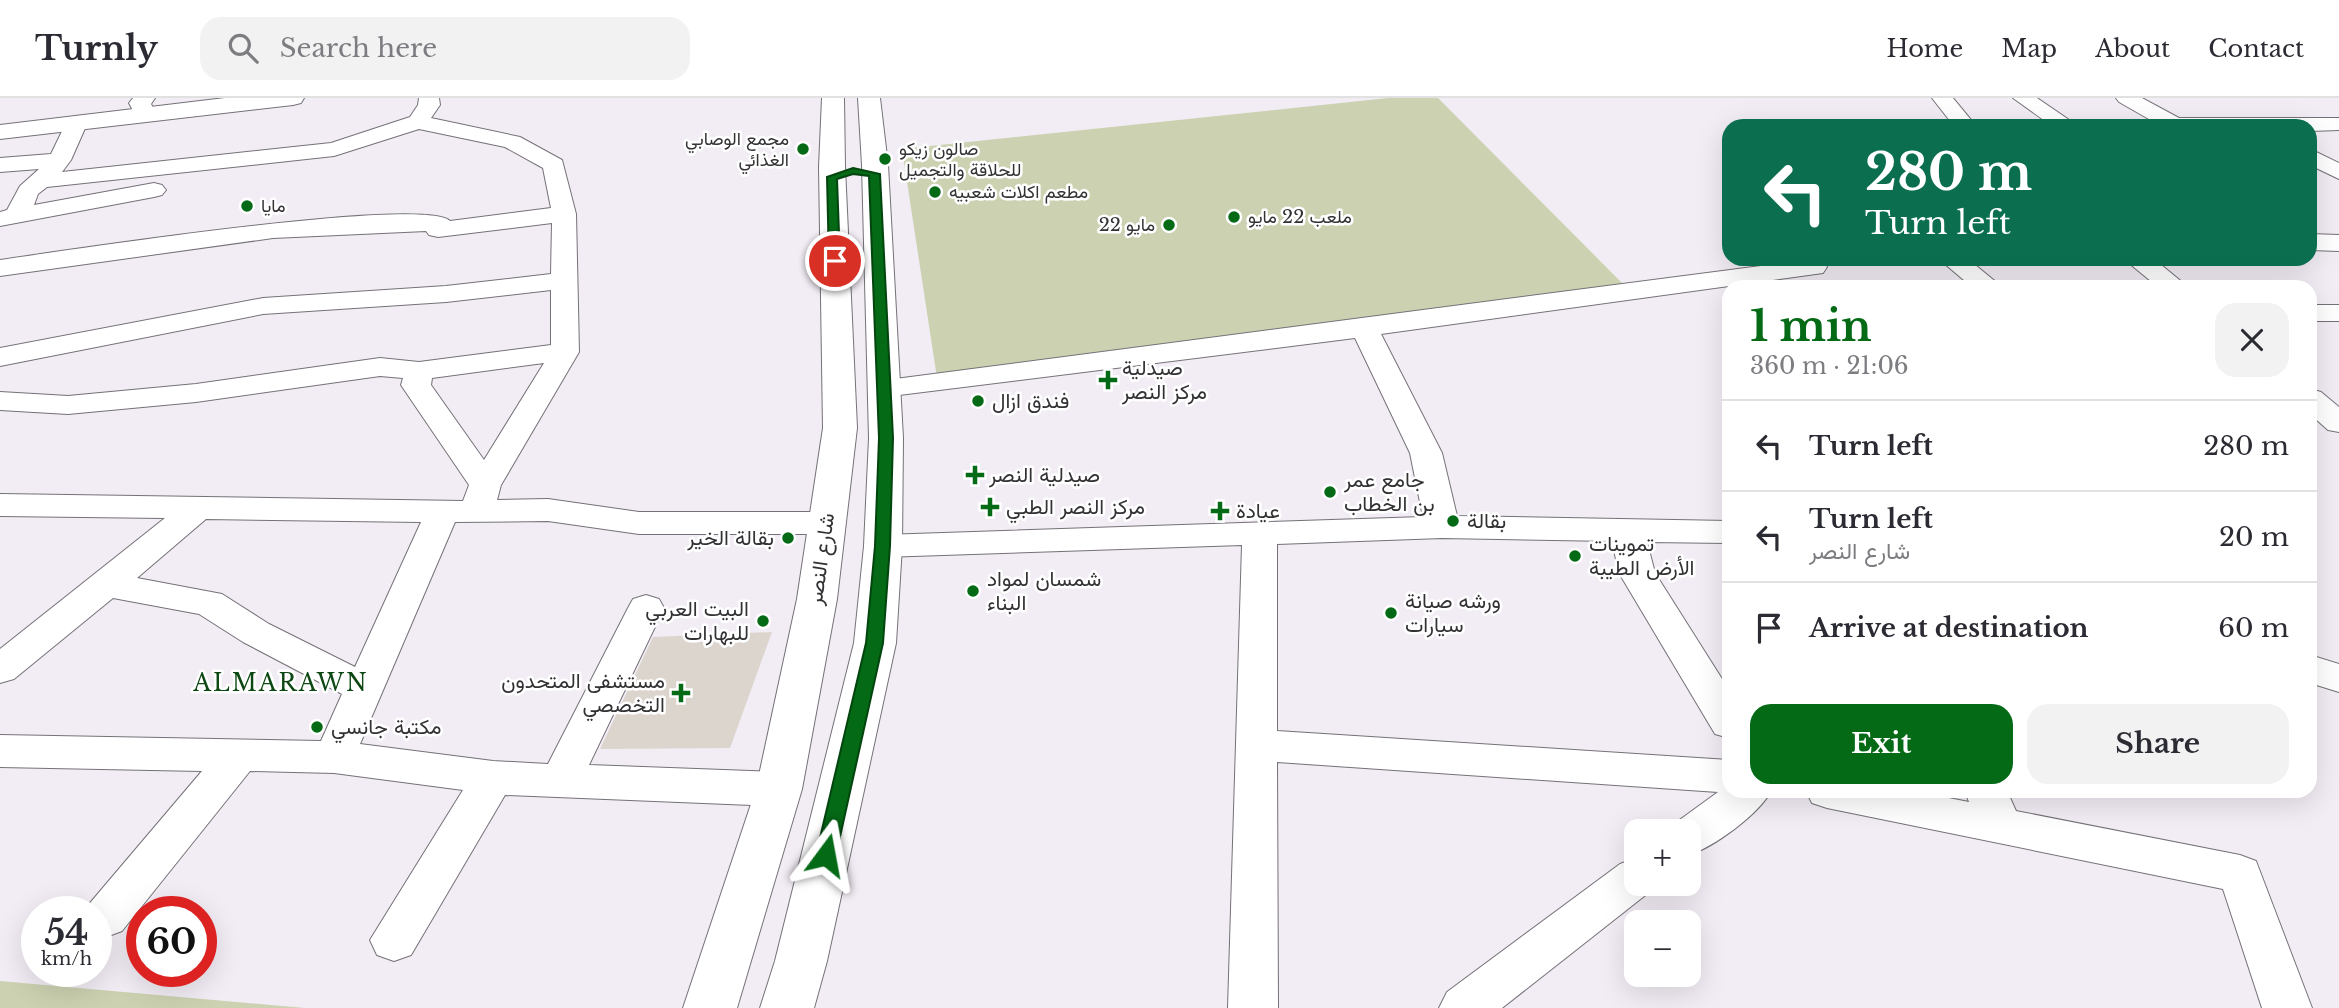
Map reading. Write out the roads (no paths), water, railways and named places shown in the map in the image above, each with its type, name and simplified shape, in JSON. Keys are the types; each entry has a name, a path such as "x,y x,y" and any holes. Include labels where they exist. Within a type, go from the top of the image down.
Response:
{"main road":[{"path":"0,122 293,98"},
{"name":"شارع النصر","path":"710,1008 779,789 817,598 840,428 828,101"},
{"path":"787,1008 801,961 875,643 883,546 886,438 871,102"},
{"path":"0,132 75,126 143,110"},
{"path":"832,166 853,171 874,162"}],"street":[{"path":"1942,98 1959,119"},
{"path":"2023,98 2056,119"},
{"path":"2126,98 2164,119"},
{"path":"0,193 34,186 334,149 424,110 512,142 554,165 564,214 565,352 468,503 365,689 334,757"},
{"path":"2317,124 2339,124"},
{"path":"8,217 60,160 75,126"},
{"path":"0,165 60,160"},
{"path":"2317,160 2339,172"},
{"path":"8,217 191,182 319,173"},
{"path":"0,268 258,232 373,222 439,223 438,230 564,214"},
{"path":"2317,242 2339,243"},
{"path":"1961,266 1980,280"},
{"path":"2146,266 2166,280"},
{"path":"1744,280 1815,271"},
{"path":"0,356 263,306 446,294 565,280"},
{"path":"883,388 1722,283"},
{"path":"2317,313 2339,313"},
{"path":"1364,328 1426,453 1441,527"},
{"path":"0,401 68,405 196,393 380,367 419,371 565,352"},
{"path":"419,371 416,385 468,503"},
{"path":"2317,404 2339,423"},
{"path":"0,505 198,508 468,503 548,510 639,523 827,523"},
{"path":"0,669 198,508"},
{"path":"883,546 1441,527 1722,532"},
{"path":"1627,530 1637,573 1722,712"},
{"path":"1253,1008 1260,534"},
{"path":"106,585 209,603 256,633 365,689"},
{"path":"560,781 646,608"},
{"path":"2317,671 2339,678"},
{"path":"1258,745 1722,776"},
{"path":"0,751 334,757 493,778 779,789"},
{"path":"112,910 240,755"},
{"path":"394,940 493,778"},
{"path":"1701,828 1741,798"},
{"path":"1895,798 1993,808 2240,874 2287,1008"},
{"path":"1464,1008 1624,886"}],"place":[{"name":"مجمع الوصابي الغذائي","path":"803,149"},
{"name":"صالون زيكو للحلاقة والتجميل","path":"885,159"},
{"name":"مطعم اكلات شعبيه","path":"935,192"},
{"name":"مايا","path":"247,206"},
{"name":"ملعب 22 مايو","path":"1234,217"},
{"name":"22 مايو","path":"1169,225"},
{"name":"صيدلية مركز النصر","path":"1108,380"},
{"name":"فندق ازال","path":"978,401"},
{"name":"صيدلية النصر","path":"975,475"},
{"name":"جامع عمر بن الخطاب","path":"1330,492"},
{"name":"مركز النصر الطبي","path":"990,507"},
{"name":"عيادة","path":"1220,511"},
{"name":"بقالة","path":"1453,521"},
{"name":"بقالة الخير","path":"788,538"},
{"name":"تموينات الأرض الطيبة","path":"1575,556"},
{"name":"شمسان لمواد البناء","path":"973,591"},
{"name":"ورشه صيانة سيارات","path":"1391,613"},
{"name":"البيت العربي للبهارات","path":"763,621"},
{"name":"مستشفى المتحدون التخصصي","path":"681,693"},
{"name":"مكتبة جانسي","path":"317,727"}],"district":[{"name":"ALMARAWN","path":"281,683"}]}
